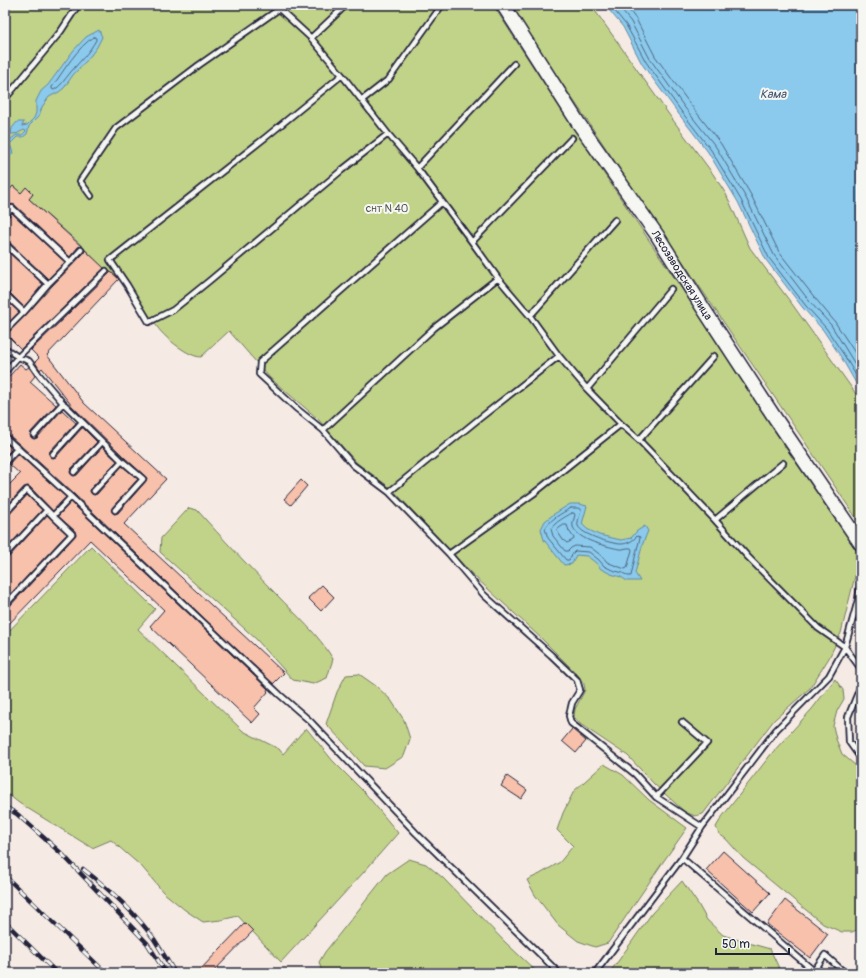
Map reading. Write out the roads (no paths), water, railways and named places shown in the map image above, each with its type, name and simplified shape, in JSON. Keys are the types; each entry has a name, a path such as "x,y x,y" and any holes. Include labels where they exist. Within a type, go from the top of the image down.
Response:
{"street":[{"name":"Лесозаводская улица","path":"503,5 580,124 658,235 702,308 771,412 861,544"}],"lane":[{"path":"5,99 61,31 78,5"},
{"path":"311,38 346,5"},
{"path":"362,100 389,79 442,5"},
{"path":"91,196 80,181 116,128 278,6 311,38 342,75 416,168 498,278 530,316 559,356 588,389 639,440 748,557 818,628 845,647 861,669"},
{"path":"416,168 514,64"},
{"path":"342,75 110,260 149,322 173,310 191,296 342,170 388,134"},
{"path":"472,242 572,138"},
{"path":"442,202 260,362 259,374 297,409 324,430 353,465 389,492 449,554 484,596 551,655 576,680 580,690 572,703 569,716 571,723 635,774 656,797 702,827"},
{"path":"5,215 12,208 70,262"},
{"path":"530,316 615,220"},
{"path":"5,244 48,284"},
{"path":"5,331 80,250"},
{"path":"5,372 18,357 106,271"},
{"path":"324,430 434,328 498,278"},
{"path":"588,389 670,289"},
{"path":"5,294 24,312"},
{"path":"5,348 18,357 30,361 40,376 63,403 102,442 143,479 115,510"},
{"path":"389,492 559,356"},
{"path":"639,440 714,356"},
{"path":"34,435 63,403"},
{"path":"53,454 82,422"},
{"path":"449,554 533,494 622,424"},
{"path":"5,437 310,721 416,833 559,973"},
{"path":"74,472 102,442"},
{"path":"5,462 18,448"},
{"path":"94,491 122,461"},
{"path":"715,520 783,463"},
{"path":"5,512 27,490 72,534 5,605"},
{"path":"53,516 70,497"},
{"path":"5,555 47,510"},
{"path":"595,973 682,858 702,827 776,730 829,676 845,647 858,600 861,578"},
{"path":"861,685 848,717 849,742 859,756 861,756"},
{"path":"656,797 707,743 682,722"},
{"path":"682,858 813,972 825,955 845,973"}],"water":[{"name":"Кама","path":"605,5 861,5 861,392 841,357 823,330 803,308 766,260 738,202 708,152 642,64 623,27"},
{"path":"99,30 102,37 97,47 64,88 49,97 42,107 39,116 29,126 27,134 23,137 17,137 10,144 13,153 7,159 5,158 5,144 16,135 22,135 26,131 24,130 16,134 11,134 12,128 17,122 24,122 22,126 27,125 34,118 36,113 36,101 41,91 48,85 73,51 86,37"},
{"path":"570,504 587,506 582,524 587,529 599,535 621,540 631,538 637,531 645,526 648,531 643,543 635,573 640,581 627,581 621,577 611,574 601,569 587,556 576,555 572,564 564,565 544,540 541,529 545,521"}],"railway":[{"path":"5,807 17,814 62,854 147,943 166,973"},
{"path":"83,869 112,893 138,919 154,939 175,973"},
{"path":"5,876 106,973"},
{"path":"5,922 57,973"}],"park label":[{"name":"снт N 40","path":"387,208"}]}
